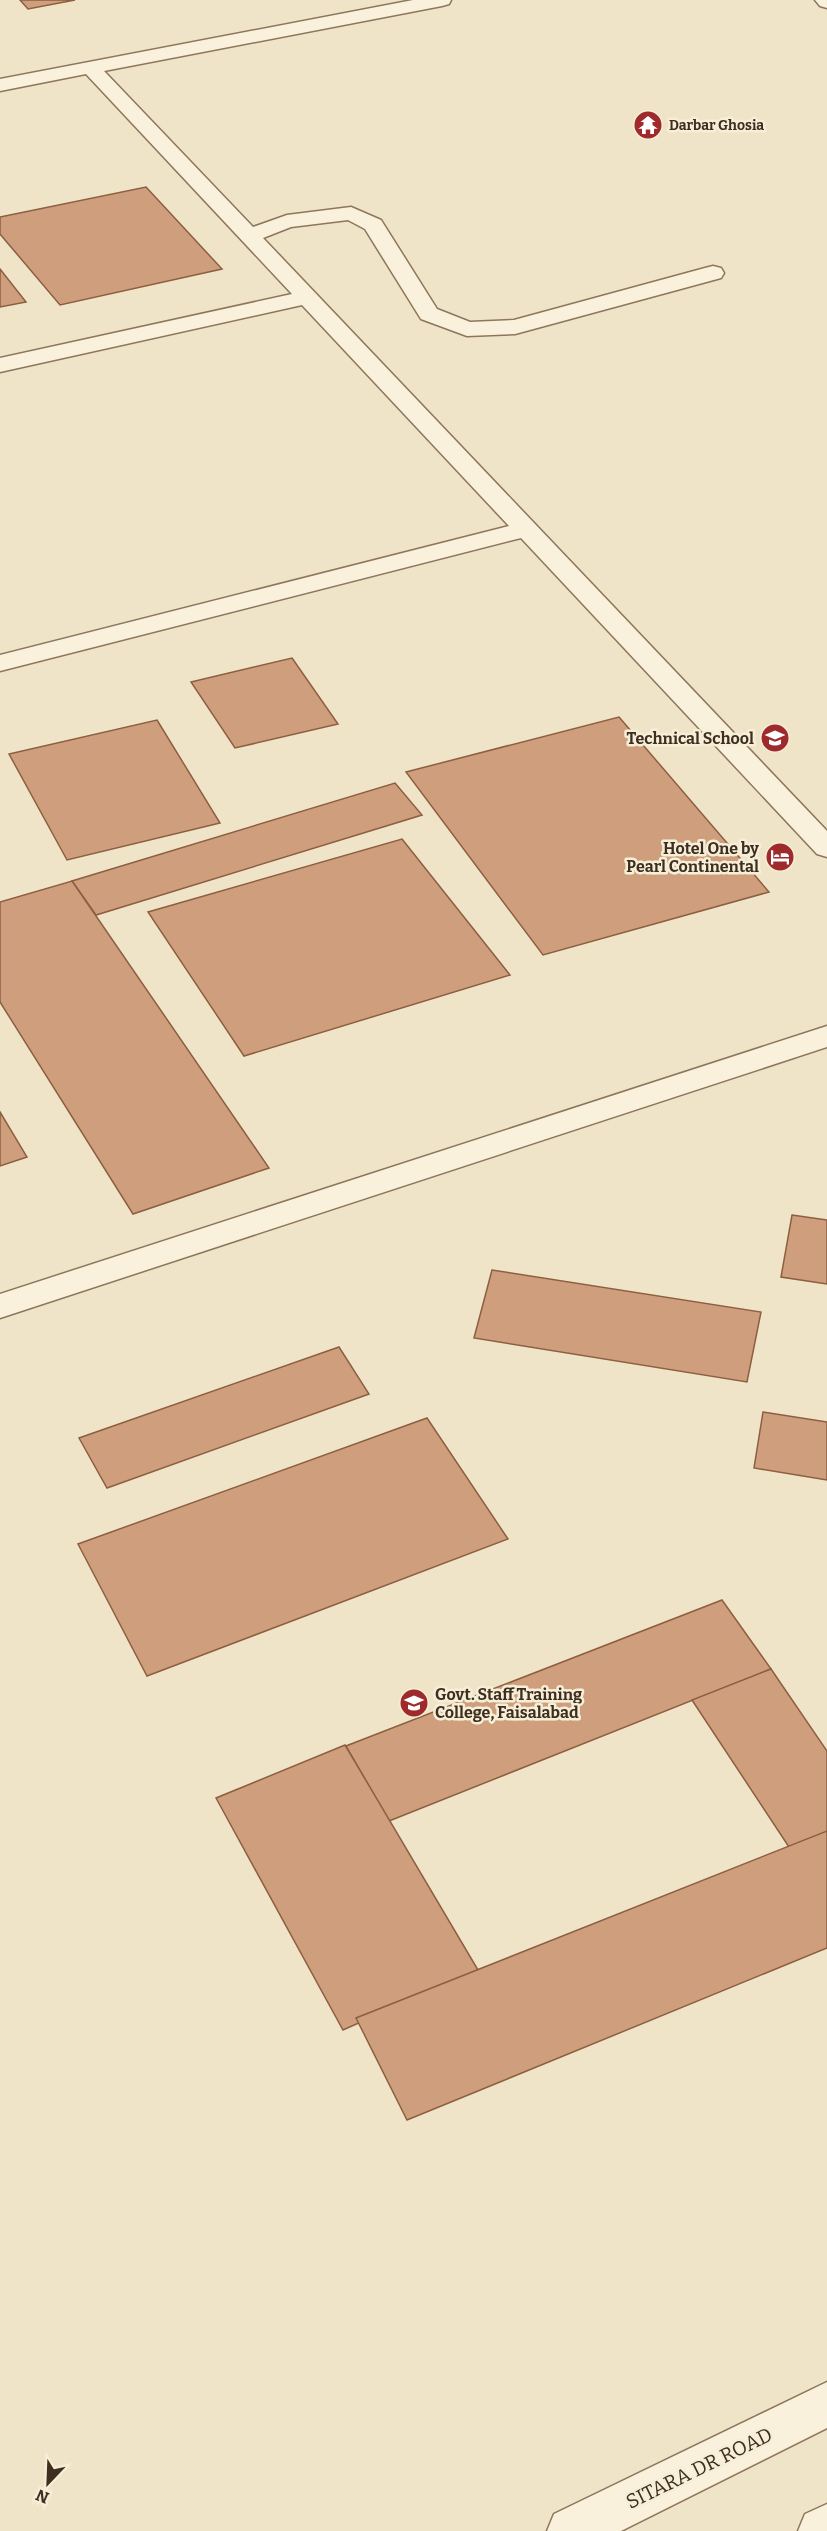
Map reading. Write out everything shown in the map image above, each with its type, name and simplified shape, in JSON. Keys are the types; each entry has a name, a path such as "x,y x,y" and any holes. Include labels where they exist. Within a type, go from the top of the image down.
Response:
{"street":[{"path":"0,85 442,0"},
{"path":"91,68 827,848"},
{"path":"250,236 288,221 351,213 373,225 429,314 467,329 515,327 713,273"},
{"path":"0,365 307,297"},
{"path":"0,663 526,530"},
{"path":"0,1306 827,1036"},
{"name":"SITARA DR ROAD","path":"571,2531 827,2404"},
{"path":"822,2531 827,2528"}],"building":[{"path":"20,0 75,0 28,9"},
{"path":"146,187 222,269 60,305 0,234 0,217"},
{"path":"0,269 26,302 0,307"},
{"path":"292,658 338,724 235,748 191,682"},
{"path":"619,717 769,892 543,955 406,772"},
{"path":"157,720 220,823 67,860 9,754"},
{"path":"395,783 422,815 96,915 72,881"},
{"path":"402,839 510,975 244,1056 148,912"},
{"path":"72,881 269,1168 133,1214 0,1002 0,902"},
{"path":"0,1112 27,1157 0,1166"},
{"path":"792,1215 827,1220 827,1284 781,1277"},
{"path":"492,1270 761,1312 747,1382 474,1338"},
{"path":"339,1347 369,1394 107,1488 79,1438"},
{"path":"763,1412 827,1422 827,1480 754,1468"},
{"path":"427,1418 508,1539 147,1676 78,1544"},
{"path":"722,1600 771,1669 389,1821 346,1746"},
{"path":"771,1669 827,1751 827,1832 789,1847 692,1700"},
{"path":"345,1745 478,1970 343,2030 216,1798"},
{"path":"827,1831 827,1948 407,2120 356,2018"}],"place":[{"name":"Darbar Ghosia","path":"648,125"},
{"name":"Technical School","path":"775,738"},
{"name":"Hotel One by Pearl Continental","path":"780,857"},
{"name":"Govt. Staff Training College, Faisalabad","path":"414,1703"}]}
